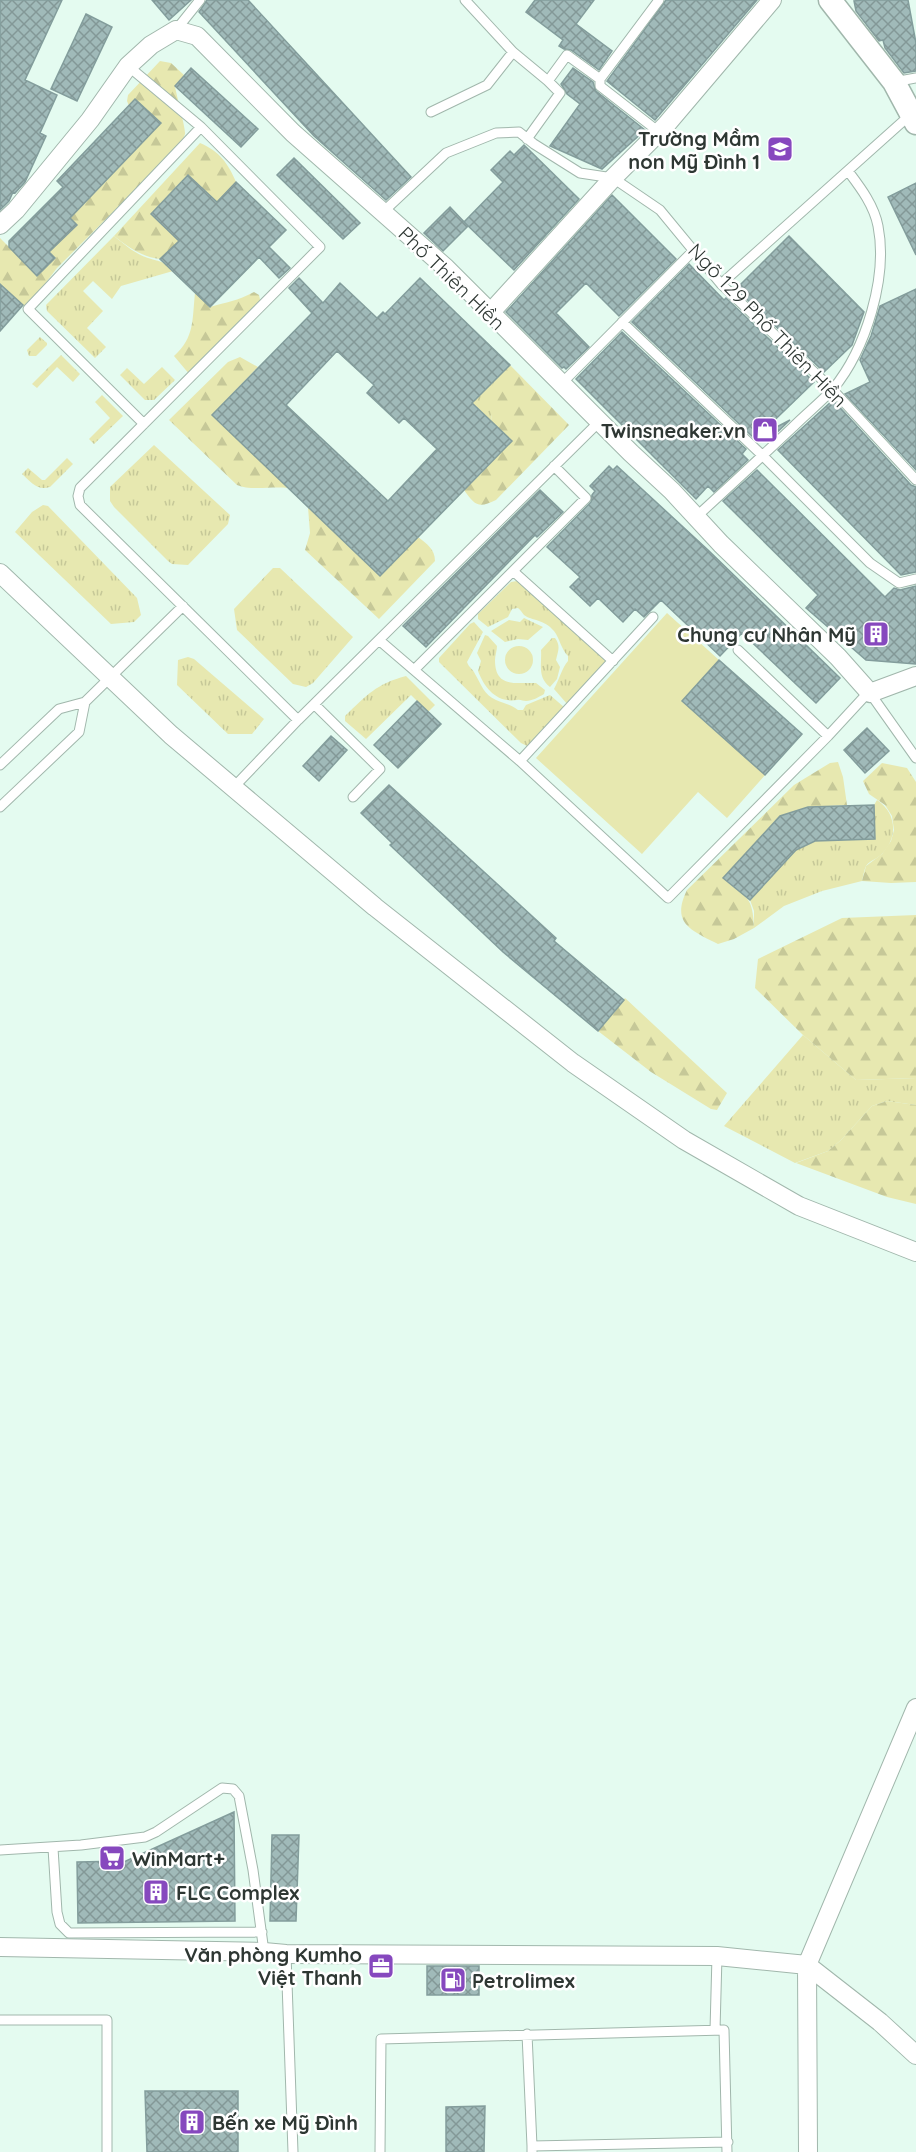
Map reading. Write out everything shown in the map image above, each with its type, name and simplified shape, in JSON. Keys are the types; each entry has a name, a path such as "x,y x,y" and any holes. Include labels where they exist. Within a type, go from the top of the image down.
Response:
{"street":[{"path":"489,313 613,178 659,132 772,0"},
{"path":"830,0 905,80 914,118"},
{"path":"0,225 16,210 90,120 128,66 151,45 176,30"},
{"name":"Phố Thiên Hiền","path":"176,30 197,36 293,133 447,268 489,313 562,383 721,544 838,657 870,693"},
{"path":"0,573 171,735 375,907 573,1063 684,1140 799,1206 916,1252"},
{"path":"870,693 916,676"},
{"path":"808,2152 807,1965 916,1708"},
{"path":"0,1947 286,1954 717,1956 807,1965 880,2022 916,2055"}],"lane":[{"path":"176,30 200,0"},
{"path":"465,0 513,52 560,93 527,139"},
{"path":"659,0 600,79 600,86 659,132"},
{"path":"431,112 487,85 513,52"},
{"path":"548,81 567,55 600,79"},
{"path":"128,66 201,127 320,247 80,488 78,496 80,505 298,720"},
{"path":"722,284 848,171 914,118"},
{"path":"144,424 28,309 201,127"},
{"path":"383,212 446,153 496,133 519,132 580,173 613,178"},
{"path":"696,517 832,389 852,362 866,330 877,289 879,256 878,225 867,197 848,171"},
{"name":"Ngõ 129 Phố Thiên Hiền","path":"613,178 660,210 722,284 832,389 916,480"},
{"path":"562,383 693,251"},
{"path":"622,322 763,456 870,563 899,583 916,579"},
{"path":"233,788 314,704 600,421"},
{"path":"414,670 586,498 554,466"},
{"path":"513,571 613,661"},
{"path":"0,765 59,709 85,702 183,606"},
{"path":"520,761 653,617"},
{"path":"379,640 520,761 668,898 870,693 916,758"},
{"path":"738,650 828,736"},
{"path":"0,807 79,732 85,702"},
{"path":"314,704 380,769 353,797"},
{"path":"0,1850 53,1848 145,1837 222,1788 233,1789 239,1796 264,1952"},
{"path":"53,1848 57,1912 60,1924 69,1933 262,1932"},
{"path":"286,1954 293,2152"},
{"path":"715,2030 717,1956"},
{"path":"0,2020 107,2020 107,2152"},
{"path":"380,2152 381,2039 527,2034 715,2030 724,2030 727,2147 532,2149 527,2034"}],"green space":[{"path":"160,61 171,63 184,75 175,86 185,131 183,139 178,147 57,268 35,297 24,306 0,284 0,238 37,275 55,258 49,252 68,217 160,123 136,100 129,106 127,101 128,95"},
{"path":"200,143 222,158 236,182 217,202 188,175 151,214 179,241 160,259 141,254 114,236"},
{"path":"114,236 134,251 161,262 173,271 121,286 112,299 93,281 83,291 103,311 87,328 106,347 95,358 47,311 46,305"},
{"path":"254,292 259,295 261,304 190,375 174,356 189,335 193,320 195,293 210,307"},
{"path":"40,337 47,345 36,356 29,356 27,350"},
{"path":"61,355 80,374 73,382 57,367 37,388 32,384"},
{"path":"240,357 258,367 212,415 288,488 249,488 237,485 169,420 228,362"},
{"path":"510,365 569,425 496,500 481,505 474,502 464,490 512,441 491,421 493,385 498,376"},
{"path":"162,367 175,380 154,400 145,400 120,375 127,368 144,384"},
{"path":"495,380 491,421 476,406 462,420 459,416"},
{"path":"102,395 123,416 94,444 89,439 110,418 95,402"},
{"path":"154,445 230,515 228,524 188,565 172,564 168,561 110,501 110,487"},
{"path":"67,458 73,464 50,487 38,487 22,474 28,468 45,480"},
{"path":"43,505 48,506 137,598 141,615 134,622 111,624 15,532 32,512"},
{"path":"308,507 380,576 418,537 432,550 435,561 379,619 305,550 310,533"},
{"path":"273,568 280,568 353,637 313,683 306,687 293,684 237,630 234,609"},
{"path":"517,581 608,660 568,705 554,689 568,661 568,656 550,627 527,617 518,608 512,609 508,617 488,627 478,619 478,614 511,582"},
{"path":"667,613 719,660 682,701 765,775 727,818 698,792 642,854 536,758"},
{"path":"524,618 543,627 528,640 518,639 505,642 491,631 509,620 520,622"},
{"path":"474,622 483,632 467,662 488,695 518,710 523,710 526,705 550,695 565,708 527,746 521,743 439,662 439,658"},
{"path":"485,635 497,646 496,669 503,680 515,683 536,683 545,690 544,694 533,700 510,700 498,697 488,689 478,671 481,661 477,653"},
{"path":"552,638 555,638 558,644 556,660 560,667 557,679 550,687 542,675 541,650"},
{"path":"519,646 529,650 533,660 529,670 519,674 509,670 505,660 509,650"},
{"path":"188,657 194,659 264,719 252,734 228,734 177,685 178,660"},
{"path":"406,676 435,705 428,712 411,695 366,739 345,721 345,716 372,691"},
{"path":"838,762 843,777 847,805 808,807 780,816 724,879 747,899 752,910 754,928 734,939 718,944 686,924 681,910 687,890 794,785 830,763"},
{"path":"882,763 907,768 916,782 916,882 862,881 866,866 882,854 891,841 894,830 892,816 885,805 869,794 863,781"},
{"path":"877,800 884,805 892,819 893,833 887,848 866,866 862,881 822,891 784,906 754,928 754,911 750,900 796,850 815,841 875,839 874,805"},
{"path":"916,915 916,1078 856,1080 803,1035 755,988 758,959 842,918"},
{"path":"625,998 727,1093 717,1110 711,1109 651,1072 598,1031"},
{"path":"803,1035 856,1080 916,1078 916,1105 887,1101 872,1106 828,1151 795,1163 724,1126"},
{"path":"887,1101 916,1105 916,1204 887,1197 796,1163 828,1151 872,1106"}],"building":[{"path":"0,0 62,0 25,80 57,95 40,133 46,136 25,182 15,193 13,192 9,201 0,210"},
{"path":"152,0 191,0 169,20"},
{"path":"207,0 248,0 411,177 386,200 314,136 199,12"},
{"path":"535,0 594,0 576,24 612,51 599,70 571,50 559,46 563,40 526,12"},
{"path":"666,0 757,0 655,120 607,81"},
{"path":"908,0 916,43 916,71 904,73 885,48 883,40 879,41 856,11 854,1"},
{"path":"86,14 112,27 77,101 51,89"},
{"path":"191,68 258,129 241,147 175,86"},
{"path":"573,68 593,82 596,91 645,130 602,169 550,146 580,104 567,94 561,84"},
{"path":"135,99 161,123 70,218 77,225 49,252 55,258 37,276 9,247 9,241 63,187 57,181"},
{"path":"524,145 579,199 514,270 464,222 503,182 491,170 510,151 514,155"},
{"path":"294,158 360,223 343,239 277,175"},
{"path":"188,175 217,202 236,182 286,230 269,247 290,268 279,278 259,257 210,307 160,259 179,241 151,214"},
{"path":"916,183 916,255 888,197"},
{"path":"612,195 676,259 619,316 586,283 556,313 589,347 566,369 562,368 506,312"},
{"path":"450,207 468,226 443,251 424,233"},
{"path":"789,236 864,312 852,345 824,372 736,289"},
{"path":"689,264 724,300 726,298 814,382 755,439 632,322"},
{"path":"299,278 323,303 340,283 377,318 383,312 385,314 420,278 510,365 472,403 512,441 380,576 212,415 312,313 289,288","holes":["337,351 374,385 367,393 399,423 404,418 437,449 388,501 286,405"]},
{"path":"0,284 23,305 0,331"},
{"path":"916,289 916,470 845,394 870,382 860,360 871,336 880,306"},
{"path":"622,332 746,449 742,454 748,460 714,492 708,486 696,499 576,379"},
{"path":"833,400 911,485 916,487 916,572 901,575 778,450"},
{"path":"790,420 769,440 763,434"},
{"path":"609,466 613,470 617,466 708,550 840,678 816,703 742,633 720,656 661,600 644,617 635,609 623,622 598,598 590,606 570,587 580,577 547,547 591,502 595,491 590,486"},
{"path":"757,470 885,597 894,588 900,590 916,586 916,664 866,660 806,608 818,595 723,501"},
{"path":"540,490 563,512 537,537 535,535 426,647 403,626"},
{"path":"719,660 802,734 765,775 682,701"},
{"path":"417,701 441,724 398,768 374,745"},
{"path":"867,728 889,751 865,773 844,750"},
{"path":"331,736 347,750 319,781 303,766"},
{"path":"389,785 556,938 554,941 624,1000 598,1031 503,952 390,845 392,843 361,813"},
{"path":"874,805 875,839 815,841 796,850 750,900 723,878 780,816 808,807"},
{"name":"FLC Complex","path":"234,1812 235,1921 78,1923 77,1862 126,1861"},
{"path":"272,1835 299,1835 296,1921 270,1921"},
{"name":"Petrolimex","path":"427,1966 479,1966 479,1995 427,1995"},
{"name":"Bến xe Mỹ Đình","path":"145,2091 238,2091 238,2152 147,2152"},
{"path":"485,2106 484,2152 446,2152 446,2107"}],"place":[{"name":"Trường Mầm non Mỹ Đình 1","path":"780,149"},
{"name":"Twinsneaker.vn","path":"765,430"},
{"name":"Chung cư Nhân Mỹ","path":"876,634"},
{"name":"WinMart+","path":"112,1858"},
{"name":"FLC Complex","path":"156,1892"},
{"name":"Văn phòng Kumho Việt Thanh","path":"381,1966"},
{"name":"Petrolimex","path":"453,1980"},
{"name":"Bến xe Mỹ Đình","path":"192,2122"}]}
